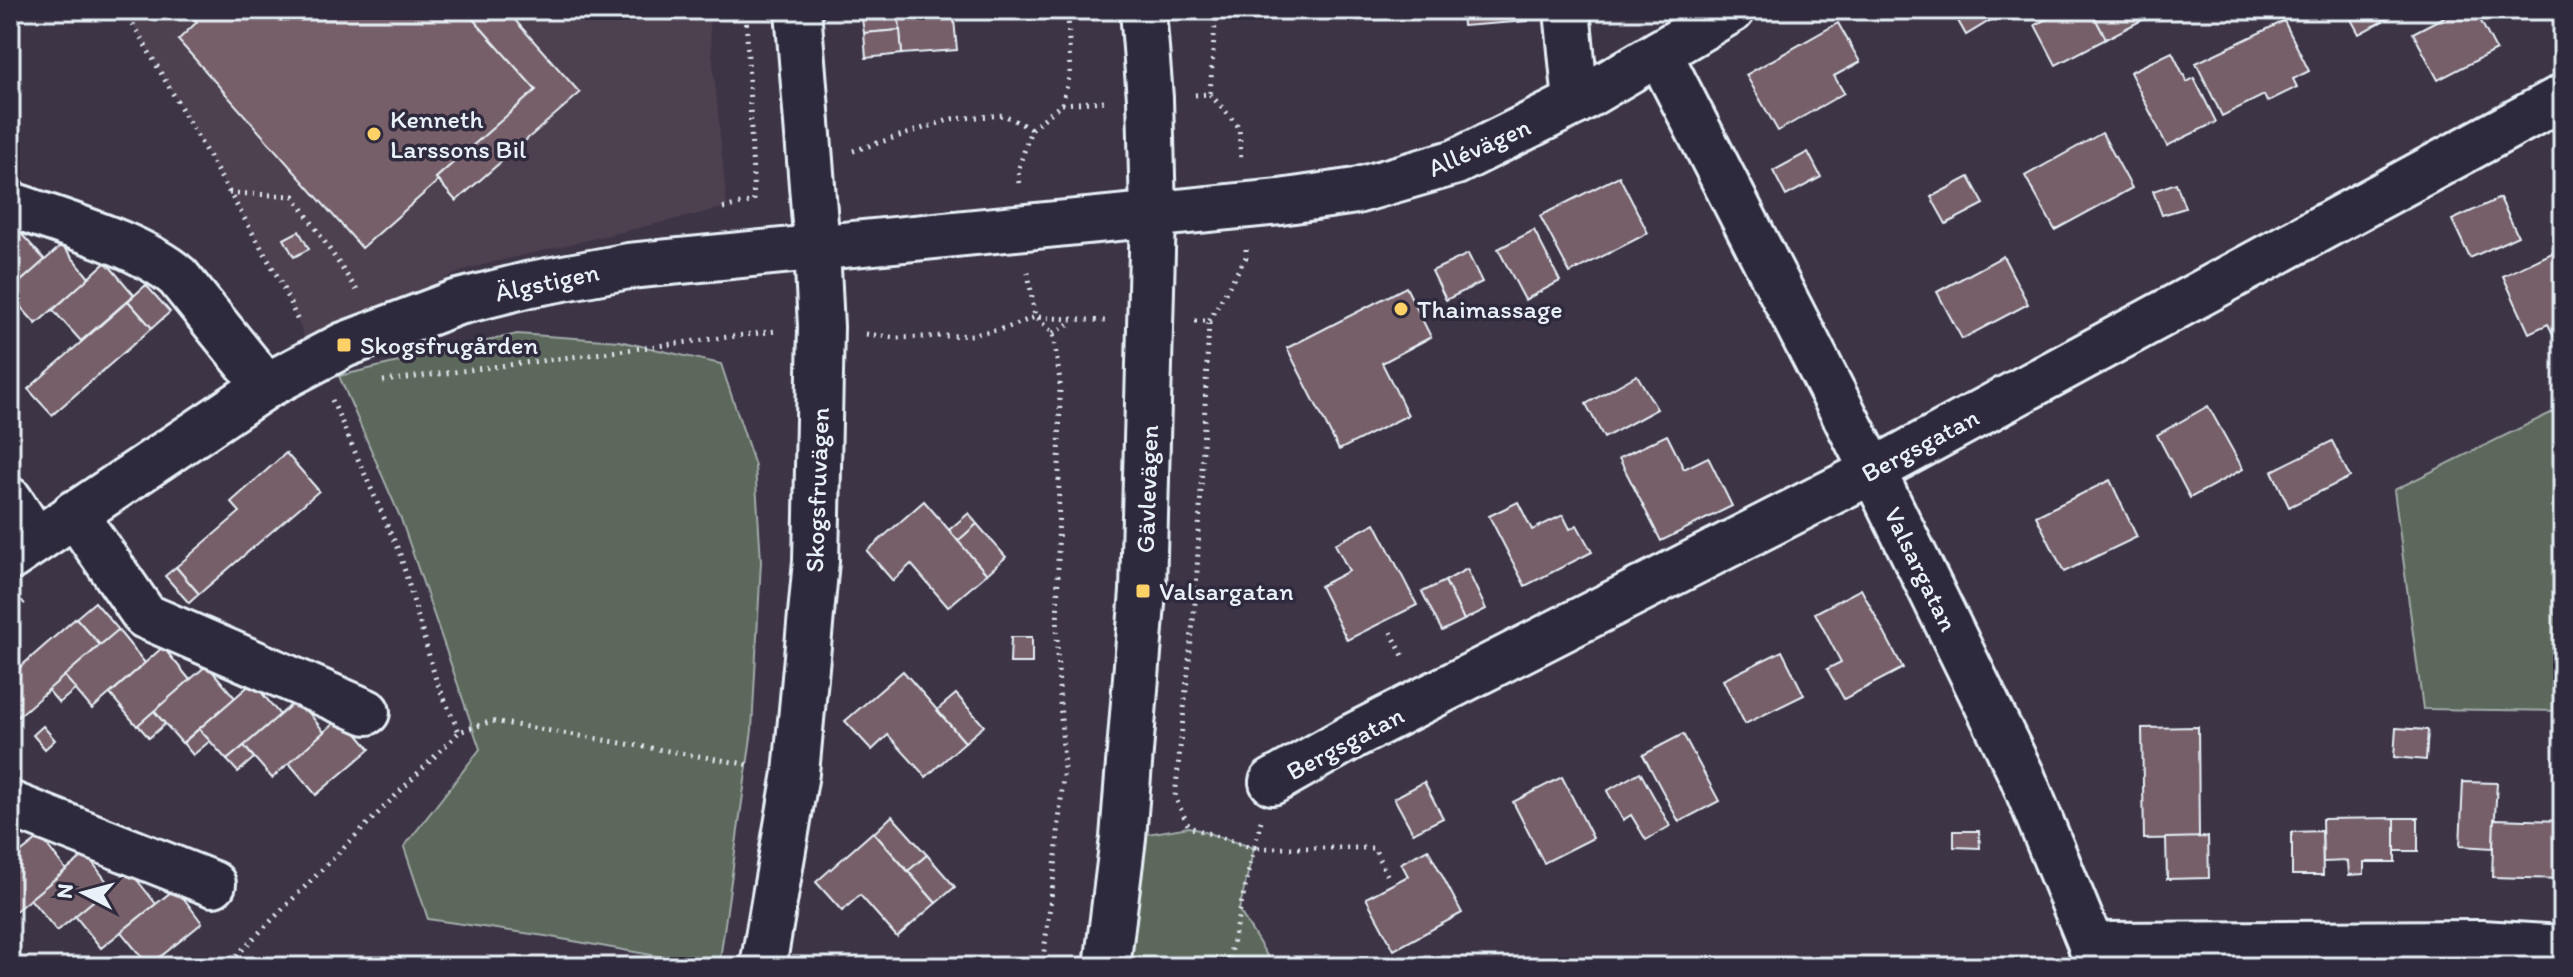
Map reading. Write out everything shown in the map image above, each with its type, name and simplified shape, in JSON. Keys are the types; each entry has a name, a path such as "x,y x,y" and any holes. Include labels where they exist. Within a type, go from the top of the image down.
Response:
{"street":[{"name":"Skogsfruvägen","path":"763,967 796,773 816,561 821,327 798,10"},
{"name":"Gävlevägen","path":"1107,967 1123,838 1142,621 1153,214 1150,98 1143,10"},
{"path":"1567,10 1576,102"},
{"name":"Allévägen","path":"1153,214 1356,191 1456,162 1576,102 1732,10"},
{"name":"Valsargatan","path":"1659,53 1873,471 2022,776 2094,956"},
{"name":"Bergsgatan","path":"1272,782 1353,736 1873,471 2563,97"},
{"path":"10,204 142,253 164,265 178,277 266,386"},
{"name":"Älgstigen","path":"23,548 266,386 379,330 455,303 531,284 629,266 1153,214"},
{"path":"10,500 23,548"},
{"path":"74,513 145,616 367,712"},
{"path":"10,804 213,884"},
{"path":"2094,956 2482,943 2563,948"}],"path":[{"path":"125,10 279,279 400,554 436,680 459,732"},
{"path":"1042,967 1064,766 1057,653 1060,381 1053,333 1035,317 1018,171 1031,129 1062,104 1070,74 1068,10"},
{"path":"810,156 853,151 952,119 1004,115 1031,129"},
{"path":"229,193 294,196 357,291 368,299"},
{"path":"1053,333 1077,320"},
{"path":"374,382 775,331 775,346"},
{"path":"225,967 459,732 492,721 796,773"},
{"path":"1254,848 1374,848 1387,875"}],"shaded area":[{"path":"125,10 708,10 727,207 470,268 305,338 279,279"}],"green space":[{"path":"517,334 619,341 721,364 755,466 761,561 752,730 719,967 428,919 404,847 480,749 401,519 339,376"},
{"path":"2563,407 2563,711 2423,709 2394,490"},
{"path":"1189,827 1254,848 1239,910 1274,967 1107,967 1123,838"}],"building":[{"name":"Kenneth Larssons Bil","path":"187,10 465,10 536,90 362,248 178,40 197,22"},
{"path":"465,10 506,10 580,93 456,201 436,178 536,90"},
{"path":"898,10 953,10 957,50 902,54"},
{"path":"898,10 900,30 864,33 861,12"},
{"path":"1462,10 1527,10 1528,21 1463,26"},
{"path":"1952,10 2002,10 2004,12 1966,35"},
{"path":"2063,10 2091,10 2106,39 2056,65 2035,25"},
{"path":"2091,10 2161,10 2106,39"},
{"path":"2346,10 2391,10 2394,15 2359,34"},
{"path":"2457,10 2475,10 2496,50 2438,80 2413,33"},
{"path":"2284,21 2309,71 2293,79 2297,87 2267,102 2264,95 2222,116 2196,63"},
{"path":"1838,23 1860,62 1834,76 1844,93 1778,131 1746,75"},
{"path":"900,30 902,54 866,58 864,33"},
{"path":"2172,52 2187,82 2194,78 2216,122 2167,146 2130,72"},
{"path":"2102,133 2132,188 2055,230 2025,176"},
{"path":"1808,152 1821,177 1786,196 1773,171"},
{"path":"1619,176 1648,233 1570,273 1540,216"},
{"path":"1969,177 1984,204 1946,224 1931,197"},
{"path":"2176,183 2185,208 2162,215 2153,191"},
{"path":"2500,198 2518,236 2470,258 2452,220"},
{"path":"17,229 45,260 10,291 10,235"},
{"path":"1534,230 1560,281 1525,300 1498,249"},
{"path":"299,231 309,249 294,257 284,239"},
{"path":"62,245 89,278 36,324 10,295 10,291"},
{"path":"2563,248 2563,344 2559,346 2548,324 2529,333 2503,276"},
{"path":"1468,254 1482,282 1446,300 1432,271"},
{"path":"2003,256 2028,304 1962,339 1937,292"},
{"path":"106,262 134,295 81,341 53,310"},
{"path":"146,285 170,312 152,328 128,301"},
{"path":"1406,287 1431,337 1382,363 1408,415 1339,450 1287,348"},
{"path":"128,301 152,328 52,415 28,389"},
{"path":"1637,375 1657,409 1604,438 1586,404"},
{"path":"2208,406 2243,469 2190,498 2157,435"},
{"path":"1667,435 1684,469 1708,457 1732,506 1661,541 1619,458"},
{"path":"2332,441 2350,477 2289,507 2272,471"},
{"path":"286,453 319,491 199,594 176,567 240,512 231,502"},
{"path":"2110,480 2137,537 2064,572 2036,516"},
{"path":"924,501 987,574 948,607 911,564 893,581 867,551"},
{"path":"1518,502 1532,530 1563,515 1570,529 1577,525 1592,552 1525,586 1489,516"},
{"path":"969,513 977,524 958,541 949,530"},
{"path":"1375,523 1417,605 1347,640 1320,586 1349,571 1335,544"},
{"path":"977,524 1006,557 987,574 958,541"},
{"path":"176,567 199,594 189,603 165,576"},
{"path":"1467,569 1486,609 1464,620 1445,581"},
{"path":"1445,581 1464,620 1442,631 1422,592"},
{"path":"1861,589 1903,668 1844,699 1827,669 1841,662 1815,613"},
{"path":"95,602 119,630 100,645 76,618"},
{"path":"76,618 100,645 12,722 10,676"},
{"path":"118,630 145,663 92,709 64,676"},
{"path":"1011,637 1032,637 1032,663 1010,663"},
{"path":"163,647 190,680 137,726 110,694"},
{"path":"1782,651 1804,695 1745,724 1723,680"},
{"path":"207,665 235,698 182,743 154,711"},
{"path":"903,671 965,742 926,777 888,735 872,750 845,721"},
{"path":"64,676 76,689 59,703 48,690"},
{"path":"253,682 280,715 227,760 199,729"},
{"path":"956,694 984,726 965,742 937,710"},
{"path":"298,699 324,732 272,778 244,746"},
{"path":"154,711 165,724 149,738 138,725"},
{"path":"342,716 370,749 316,795 289,763"},
{"path":"43,726 55,740 45,749 33,735"},
{"path":"2198,727 2199,838 2144,839 2142,728"},
{"path":"2396,728 2428,730 2426,760 2394,757"},
{"path":"199,729 210,741 193,755 183,743"},
{"path":"1683,734 1719,801 1679,822 1643,755"},
{"path":"244,746 254,758 238,772 227,760"},
{"path":"1640,772 1670,826 1646,840 1631,815 1623,820 1607,791"},
{"path":"1562,777 1593,838 1544,863 1513,802"},
{"path":"1424,782 1443,818 1413,833 1394,798"},
{"path":"2463,782 2497,783 2493,848 2460,846"},
{"path":"892,816 927,855 908,871 874,833"},
{"path":"2395,818 2395,862 2364,862 2364,874 2349,875 2348,861 2323,862 2322,819"},
{"path":"2395,818 2418,818 2418,851 2395,851"},
{"path":"2494,819 2563,821 2563,879 2492,877"},
{"path":"1954,831 1979,831 1980,848 1954,847"},
{"path":"2322,831 2323,875 2292,875 2292,832"},
{"path":"873,832 936,903 897,937 860,895 842,911 816,882"},
{"path":"41,837 66,870 13,913 10,910 10,861"},
{"path":"2208,837 2209,878 2167,879 2166,838"},
{"path":"1428,849 1462,913 1394,950 1366,898 1408,876 1401,863"},
{"path":"86,854 111,887 57,931 30,899"},
{"path":"927,855 955,887 936,903 908,871"},
{"path":"130,871 156,904 101,948 75,916"},
{"path":"176,888 202,923 149,966 121,932"}],"place":[{"name":"Kenneth Larssons Bil","path":"374,134"},
{"name":"Thaimassage","path":"1401,309"},
{"name":"Skogsfrugården","path":"344,345"},
{"name":"Valsargatan","path":"1143,591"}]}
